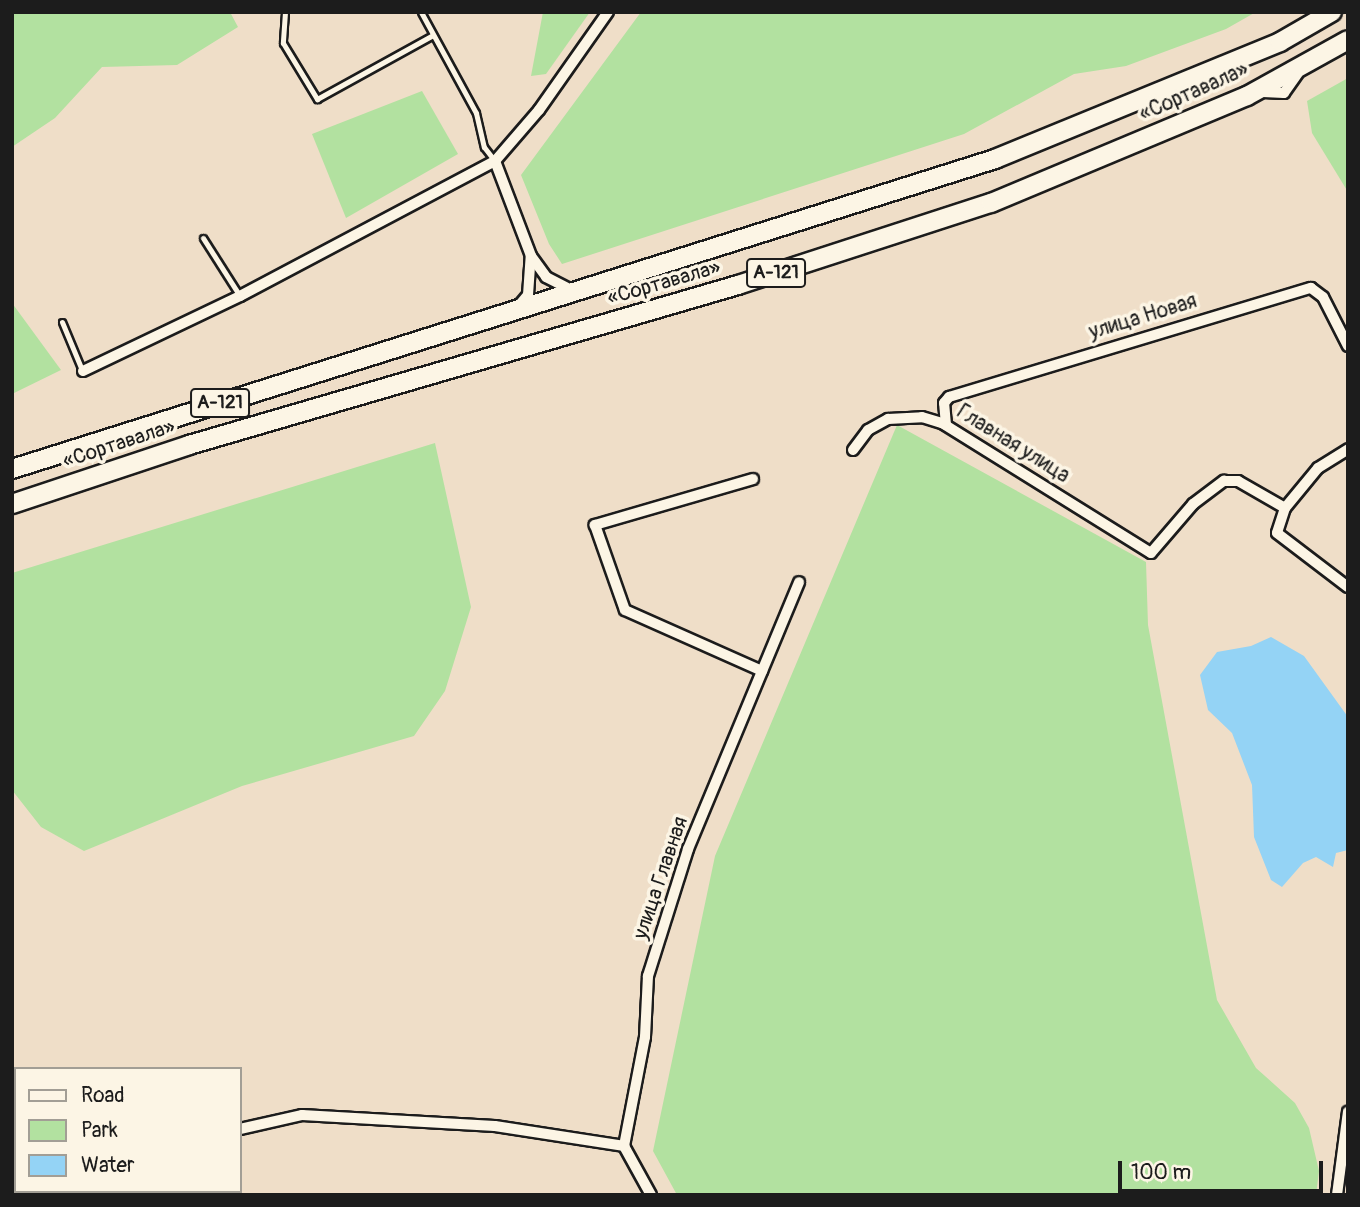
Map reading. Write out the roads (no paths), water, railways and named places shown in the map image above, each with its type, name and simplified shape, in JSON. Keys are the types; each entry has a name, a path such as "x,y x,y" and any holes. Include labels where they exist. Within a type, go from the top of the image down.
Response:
{"highway":[{"name":"«Сортавала»","path":"12,469 995,159 1280,42 1332,12"},
{"name":"«Сортавала»","path":"12,504 183,447 738,285 991,203 1247,96 1348,40"}],"street":[{"path":"83,371 240,296 495,161 539,110 608,12"},
{"path":"495,161 531,256 546,277 575,292"},
{"path":"514,310 528,295 531,256"},
{"name":"улица Новая","path":"946,425 944,403 949,397 1311,288 1323,297 1348,346"},
{"name":"Главная улица","path":"853,450 868,430 888,419 922,417 946,425 1151,553 1193,504 1224,481 1238,481 1285,508"},
{"path":"1348,449 1318,467 1285,508 1277,533 1348,587"},
{"path":"753,479 595,525 625,610 762,671"},
{"name":"улица Главная","path":"624,1146 645,1037 648,976 688,849 799,582"},
{"path":"1337,1195 1348,1112"},
{"path":"242,1129 302,1115 495,1126 624,1146 651,1195"}],"lane":[{"path":"285,12 283,43 317,99 433,35"},
{"path":"421,12 476,113 484,147 495,161"},
{"path":"203,238 240,296"},
{"path":"62,322 83,371"}],"water":[{"path":"1271,637 1304,656 1348,717 1348,850 1336,853 1333,867 1316,857 1303,863 1282,887 1271,880 1254,837 1252,785 1232,733 1208,710 1200,675 1217,652 1251,646"}]}
